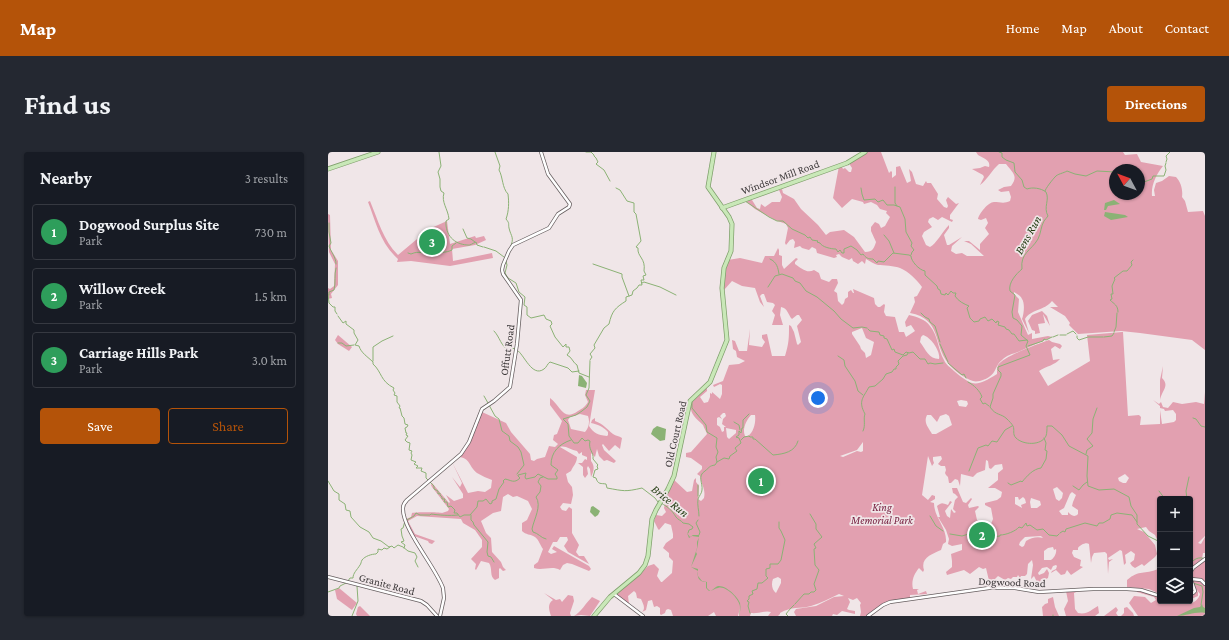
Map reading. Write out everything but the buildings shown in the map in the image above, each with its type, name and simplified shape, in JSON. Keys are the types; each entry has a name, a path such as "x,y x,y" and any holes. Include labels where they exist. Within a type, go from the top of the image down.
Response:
{"main road":[{"path":"328,168 378,152"},
{"name":"Old Court Road","path":"594,616 614,594 639,573 645,565 648,556 651,524 654,513 673,479 690,401 710,382 727,340 722,288 724,268 731,252 732,222 710,191 708,185 714,152"},
{"name":"Windsor Mill Road","path":"722,208 847,163 865,152"},
{"path":"666,492 670,490"}],"street":[{"name":"Offutt Road","path":"440,616 444,599 443,588 406,520 403,509 404,503 464,450 470,440 482,409 510,387 517,344 521,300 503,274 503,268 513,245 549,228 558,214 570,205 570,202 547,173 541,152"},
{"path":"1193,568 1204,559"},
{"name":"Granite Road","path":"328,577 421,601 437,616"},
{"path":"1193,579 1201,580 1205,584"},
{"name":"Dogwood Road","path":"868,616 883,605 890,602 985,588 1015,588 1046,592 1093,589 1126,589 1141,590 1157,595"},
{"path":"614,594 643,616"}],"green space":[{"path":"867,152 881,152 889,173 891,171 892,172 892,178 896,175 896,167 900,166 907,183 911,181 909,169 912,172 916,184 923,186 926,181 927,183 931,183 938,194 937,199 944,207 947,208 948,206 946,200 948,197 956,204 959,203 950,215 950,219 953,220 952,222 942,217 938,220 933,217 929,219 928,222 932,227 924,232 922,236 926,245 930,247 949,225 949,228 944,235 947,245 962,237 952,246 951,251 956,254 962,253 967,256 984,256 971,244 964,241 969,241 980,250 980,244 989,234 985,228 988,223 986,218 981,220 978,219 982,211 989,204 994,202 1004,203 1010,201 1011,197 1009,191 1001,192 998,190 1011,186 1015,177 1006,164 999,164 980,185 984,177 983,175 972,169 985,166 989,167 989,163 976,152 1123,152 1125,155 1137,154 1141,162 1163,166 1154,180 1152,196 1155,196 1154,190 1156,183 1169,176 1176,177 1181,186 1182,197 1185,201 1188,212 1203,211 1205,216 1205,350 1192,340 1140,333 1121,331 1078,334 1069,325 1070,323 1065,316 1050,307 1058,307 1052,301 1045,307 1031,313 1025,319 1029,333 1022,319 1024,303 1020,296 1014,292 1019,299 1018,312 1028,335 1032,333 1032,339 1048,336 1052,337 1006,357 999,363 992,374 984,380 973,381 966,378 950,366 943,356 932,326 920,316 910,313 915,302 914,297 917,296 922,287 909,273 900,268 878,265 866,259 865,264 862,261 858,264 853,261 852,258 849,260 839,254 834,258 817,253 816,249 812,247 809,250 800,246 794,248 795,242 793,239 786,245 785,243 788,228 786,224 755,209 747,202 748,199 752,200 757,208 760,209 761,204 765,207 772,202 780,202 782,197 779,190 782,189 783,193 794,199 801,209 826,235 830,232 844,230 854,237 865,252 870,251 874,248 876,242 871,231 871,227 875,222 879,224 881,228 885,226 890,217 886,213 887,211 880,209 877,205 871,202 864,204 863,202 852,199 842,208 833,198 839,166 851,172 852,168 850,163"},
{"path":"370,201 388,243 398,255 429,229 447,221 450,244 475,236 476,238 484,236 486,240 475,245 452,249 453,261 492,253 493,258 450,266 411,261 397,262 398,259 387,246 379,232 368,202"},
{"path":"328,214 330,215 331,250 338,261 338,285 331,294 332,298 328,299 328,288 330,289 334,286 335,264 329,252"},
{"name":"King Memorial Park","path":"778,248 779,255 782,256 782,265 784,269 796,258 798,259 795,264 806,271 814,270 819,273 821,279 829,282 832,279 837,279 838,283 834,291 837,293 838,301 842,305 848,297 848,292 851,290 854,293 853,289 874,298 875,304 878,307 884,304 885,305 884,312 886,316 895,317 899,332 904,332 906,337 915,331 911,325 906,327 905,322 909,315 923,320 933,330 946,363 954,371 970,382 979,383 984,381 997,374 998,365 1007,358 1049,340 1062,346 1060,349 1055,346 1051,349 1053,360 1060,359 1039,371 1048,386 1090,361 1087,335 1123,332 1128,416 1139,415 1141,417 1140,425 1160,424 1160,410 1162,424 1174,422 1176,420 1176,414 1173,410 1165,411 1153,400 1159,404 1161,402 1163,407 1168,408 1173,402 1182,404 1196,402 1204,404 1205,392 1205,536 1198,543 1201,544 1205,537 1205,553 1203,553 1202,559 1193,566 1193,496 1157,496 1157,539 1155,535 1146,527 1137,529 1144,532 1155,545 1157,554 1144,566 1142,564 1135,568 1132,566 1130,563 1134,560 1135,554 1131,551 1125,555 1126,563 1124,565 1122,551 1120,550 1108,558 1109,560 1113,559 1109,562 1108,574 1107,554 1105,552 1094,553 1091,563 1089,544 1086,543 1080,546 1078,550 1073,550 1072,553 1074,557 1081,560 1080,566 1083,567 1071,575 1067,570 1065,574 1061,575 1056,570 1051,573 1056,569 1056,565 1053,566 1051,570 1047,567 1042,568 1038,573 1039,575 1044,573 1047,569 1049,573 1048,578 1044,580 1041,579 1040,582 1037,582 1034,576 1031,579 1033,565 1032,560 1028,564 1027,574 1025,576 1021,576 1020,578 1018,575 1017,577 1013,577 1011,579 1008,578 1005,580 998,576 994,580 995,585 993,587 990,585 986,568 983,569 979,567 970,574 964,570 947,575 946,572 952,567 951,554 962,550 962,544 952,546 948,544 949,539 946,530 938,517 940,517 937,506 942,503 948,505 950,501 952,502 945,511 947,516 950,518 951,509 954,513 956,512 953,509 955,500 958,497 953,493 952,488 957,488 963,502 966,503 971,498 972,499 968,505 969,508 979,507 975,511 977,520 983,524 991,524 993,519 991,508 985,505 985,503 997,500 1001,497 1002,492 995,488 988,488 998,480 998,473 1003,469 1002,464 995,465 991,469 989,468 988,461 986,460 985,470 977,473 973,477 961,474 960,486 958,480 955,479 949,483 948,477 945,473 945,466 938,464 942,459 941,456 933,457 934,463 932,466 928,456 922,495 928,500 932,495 935,496 935,499 930,502 934,503 936,513 945,532 946,542 943,544 941,550 925,559 923,572 919,568 913,578 913,589 919,589 917,590 918,594 926,591 927,594 910,595 910,598 886,602 867,616 860,616 861,603 857,598 853,600 848,598 850,602 847,609 855,611 855,614 842,611 837,615 833,614 832,616 796,616 794,612 796,609 816,606 834,597 844,596 839,594 811,606 788,609 780,613 778,616 768,616 771,612 766,611 751,613 750,616 739,616 740,608 738,616 716,616 714,612 708,616 673,616 671,610 668,609 661,615 660,608 657,606 654,607 652,600 648,601 646,610 642,612 644,609 643,604 641,599 637,598 634,591 628,596 629,604 616,594 648,566 654,564 659,569 657,576 661,582 672,573 673,561 669,557 669,553 663,548 666,543 673,538 671,525 665,523 659,530 654,521 656,515 662,516 666,512 664,508 665,503 672,502 671,500 662,502 673,479 687,492 692,491 694,480 696,478 696,482 699,486 698,499 701,501 704,498 704,489 700,476 697,474 702,469 702,466 691,458 686,457 686,453 691,452 707,434 703,425 692,412 691,407 696,396 707,388 707,391 700,397 704,403 708,402 710,393 712,394 712,392 720,399 722,394 722,385 720,384 714,387 713,385 723,381 729,365 739,364 745,361 737,357 736,351 733,349 732,340 735,341 739,351 747,351 750,329 749,345 762,347 765,342 762,335 767,334 772,356 785,356 789,325 794,332 797,344 798,345 801,342 797,326 802,320 799,315 792,319 787,310 781,307 780,315 783,325 772,325 775,315 772,311 775,305 767,302 764,294 760,296 764,307 760,302 755,288 742,286 732,281 724,290 724,272 728,260 740,258 762,263 765,256 774,256","holes":["862,328 866,338 874,342 871,355 866,358 865,353 852,332","923,335 926,336 935,345 939,359 930,356 920,342 921,337","957,401 967,401 968,404 966,407 959,406","725,413 726,416 723,419 722,424 726,427 724,427 724,431 722,432 720,427 717,425 717,418 719,417 722,419 720,416","946,414 949,416 952,425 936,434 932,434 927,425 927,415 931,415 937,422 940,416","751,415 755,415 754,427 752,432 748,436 745,436 744,428","726,428 736,430 736,433 729,439 727,437","863,442 863,451 857,451 843,457 840,456 857,450","1125,474 1129,478 1126,483 1119,481 1118,478","1057,487 1063,493 1062,498 1059,501 1056,499 1053,489","1072,492 1076,495 1072,506 1078,510 1078,514 1074,516 1068,512 1068,515 1062,515 1059,511 1064,508 1070,494","1015,497 1018,497 1019,500 1023,497 1025,499 1026,503 1021,505 1022,508 1015,504","1031,498 1040,501 1041,505 1037,508 1031,508","1041,536 1043,538 1032,538 1026,541 1022,547 1019,545 1025,537","1053,547 1054,550 1056,549 1056,554 1051,560 1044,560 1044,551","778,577 781,579 781,583 776,593 773,589 773,579"]},
{"path":"1042,311 1047,316 1050,326 1043,314 1045,323 1038,324 1040,333 1035,334 1035,331 1032,330 1028,321 1032,315"},
{"path":"338,335 352,347 349,351 338,344 335,340"},
{"path":"1163,366 1162,378 1165,383 1165,388 1160,400 1160,380"},
{"path":"586,390 595,390 589,426 598,434 604,436 608,435 608,432 604,429 591,423 595,418 595,421 603,425 613,434 622,438 620,449 615,445 609,451 603,444 602,445 604,450 616,461 614,463 607,460 604,461 599,456 597,449 595,457 591,453 591,461 594,467 591,477 588,466 588,474 585,478 583,475 583,467 578,463 582,463 585,459 587,460 587,457 582,455 582,452 579,454 577,451 566,447 560,447 577,457 577,459 571,471 566,474 568,482 572,487 573,495 571,504 563,503 560,507 562,510 566,511 569,507 572,509 572,533 579,545 576,552 579,556 584,556 589,564 568,552 564,546 568,540 567,537 560,537 557,542 553,542 548,552 551,554 557,552 552,549 554,546 589,566 591,569 589,571 567,563 563,565 560,570 554,568 534,568 534,565 538,562 543,549 535,537 522,531 522,523 527,520 532,509 528,501 508,494 503,497 501,511 493,513 481,521 486,533 491,538 492,552 506,570 503,571 500,568 499,578 495,580 492,576 489,563 481,561 476,570 475,569 476,564 471,559 482,547 482,540 475,530 463,523 461,519 417,516 408,521 415,534 435,541 432,544 414,536 406,519 411,517 412,513 442,513 448,511 449,509 432,487 432,483 449,503 450,502 446,495 454,501 463,498 463,494 452,477 460,487 462,483 452,462 468,493 478,491 485,492 491,488 492,480 474,471 467,460 462,457 458,457 467,447 482,412 506,423 511,432 530,454 531,460 534,461 545,457 549,446 555,447 558,444 553,440 554,435 557,434 562,421 550,405 550,398 562,412 569,415 586,405 588,402 585,395","holes":["580,414 588,416 589,424 585,432 571,429 568,420 570,417"]},
{"path":"1205,559 1205,615 1138,616 1129,603 1134,596 1145,597 1151,603 1156,600 1154,597 1137,592 1137,590 1157,595 1157,604 1193,604 1199,598 1200,594 1193,585 1193,570"},
{"path":"1157,569 1157,593 1149,589 1127,587 1127,580 1135,574"},
{"path":"339,588 357,603 352,610 337,599 335,590"},
{"path":"1194,588 1198,592 1198,596 1193,598"},
{"path":"1066,591 1079,591 1074,593 1075,609 1078,613 1086,613 1098,606 1099,613 1095,616 1066,616 1064,609 1068,601"},
{"path":"544,593 556,600 560,599 562,602 568,595 573,596 574,601 570,613 571,616 551,616 549,605 553,600"},
{"path":"592,597 600,601 590,616 574,616 581,610"},
{"path":"1053,597 1059,616 1043,616 1042,607 1048,603 1048,599"},
{"path":"360,606 370,616 357,616 356,614 358,607"},
{"path":"1116,607 1118,610 1116,613 1118,616 1104,616"},
{"path":"1127,607 1134,616 1121,616 1124,613 1124,608"}],"shaded area":[{"path":"1114,200 1120,204 1108,206 1106,210 1104,210 1105,203"},
{"path":"1105,212 1125,215 1128,217 1111,220 1104,216"},
{"path":"579,375 582,376 587,383 586,388 578,386"},
{"path":"657,426 666,429 665,440 660,441 651,434 653,429"},
{"path":"593,506 600,511 595,517 590,512 591,507"},
{"path":"687,533 690,537 693,535 699,535 699,537 692,536 689,538"},
{"path":"699,538 698,546 696,552 697,554 691,567 697,548 697,542"},
{"path":"698,577 702,581 707,582 707,588 710,591 706,588 706,582 701,581"},
{"path":"718,586 725,587 737,598 740,603 740,608 738,601 732,594 725,589 717,588 710,591"},
{"path":"1202,604 1205,608 1205,613 1177,616 1194,608 1200,607"}],"waterway":[{"path":"439,152 441,166 438,172 440,187 441,191 444,193 443,199 449,219 446,221 447,231 451,238 458,243 470,245 476,242 477,245 483,247"},
{"path":"495,152 500,166 499,170 508,194 508,213 506,219 512,239 510,248"},
{"name":"Brice Run","path":"586,152 591,152 594,155 598,162 596,164 604,170 610,181"},
{"name":"Bens Run","path":"999,152 1002,153 1002,157 1006,160 1014,163 1015,172 1022,180 1024,187 1027,189 1039,189 1046,192 1046,210 1048,216 1044,220 1038,239 1024,256 1022,269 1017,273 1010,285 1010,291 1015,295 1012,312 1013,318 1022,326 1021,335 1028,341 1026,346 1030,355 998,367 1001,376 993,394 990,407 994,412 1005,417 1013,425 1016,438 1023,442 1040,442 1046,436 1047,426 1052,426 1062,435 1069,446 1088,456 1088,486 1099,490 1114,489 1129,497 1131,506 1137,515 1137,524 1148,536 1157,540"},
{"path":"1166,162 1166,156 1170,152"},
{"path":"1145,182 1152,179 1153,176 1164,176 1166,163"},
{"path":"1045,191 1056,176 1067,171 1086,176 1097,171 1109,172"},
{"path":"895,187 895,203 897,206"},
{"name":"Brice Run","path":"590,360 592,357 590,354 595,348 594,345 604,328 609,324 614,310 626,301 626,297 632,295 633,291 639,285 642,285 641,280 644,280 643,276 646,275 643,260 639,254 638,248 636,247 641,241 636,214 634,212 634,203 627,201 620,190 616,188"},
{"path":"861,188 864,200 875,199 878,202 883,200 887,205 900,207 905,219 906,232 914,250 911,255"},
{"path":"745,201 769,217 777,221 783,221 792,229 808,238 810,237 812,240 818,241 817,242 825,247 836,249 838,252 840,250 844,253 844,249 851,246 861,255 863,254 867,258 873,259 877,263 878,261 884,262 893,253 909,255 916,265 925,271 925,275 937,286 941,294 945,295 946,293 948,295 951,291 956,293 955,296 969,306 967,308 970,318 974,322 985,317 988,321 992,319 996,323 997,321 999,322 998,325 1005,327 1012,334 1014,334 1019,341 1027,340"},
{"path":"329,223 331,243 329,246 336,264"},
{"path":"463,229 467,238 475,242"},
{"path":"884,235 889,241 894,253"},
{"path":"408,253 426,253 432,251 447,252 452,250 452,246 456,243"},
{"path":"484,247 496,251 504,257"},
{"path":"770,259 776,263 779,274"},
{"path":"1118,312 1117,306 1110,300 1112,299 1111,294 1113,294 1112,286 1115,279 1114,278 1123,271 1127,271 1132,265 1131,262 1133,260"},
{"path":"506,261 507,265 505,273 508,278 516,283 519,292 525,297 524,305 527,307 527,315 531,318 544,315 546,319 551,321 552,324 550,326 555,337 563,347 566,344 566,347 569,347 570,351 567,355 577,365 579,373 589,377"},
{"path":"593,264 622,274 629,296"},
{"path":"329,295 329,292 334,290 336,268"},
{"path":"768,287 775,276 782,274 793,278 795,281 800,283 806,291 817,297 853,328 867,328"},
{"path":"642,283 644,282 660,287 676,295"},
{"path":"328,294 329,303 335,307 337,314"},
{"path":"921,313 935,326 940,342"},
{"path":"1114,332 1117,313"},
{"path":"338,316 343,323 346,321 346,324 354,330 358,340 355,345 359,346 363,353 373,362 386,382 394,388 394,395 397,396 397,402 400,406 399,408 405,424 408,425 405,428 407,433 406,435 408,436 405,440 410,443 409,450 412,451 411,460 416,462 414,464 418,466 416,468 422,468 421,471 426,473 426,478 434,486 434,489 438,491 438,494 440,493 442,499 445,499 444,502 447,502 448,507 451,506 455,510 454,513 457,513 460,517 470,515 477,507 478,501 483,501 486,499 490,504 492,503 492,501 496,499 499,489 505,479 516,481 520,478 518,475 526,473 526,479 535,477 538,474 548,479 557,479 555,474 558,470 551,465 552,456 559,446 571,440"},
{"path":"868,329 870,331 879,332 880,335 884,336 892,350 894,349 895,352 903,355 906,352 913,352 920,359 925,359 928,364 943,363"},
{"path":"494,331 506,349 515,349"},
{"path":"1067,334 1073,331 1076,334"},
{"path":"1104,337 1112,336 1114,333"},
{"path":"1053,337 1058,335"},
{"path":"1060,335 1066,335"},
{"path":"373,361 373,347 393,336"},
{"path":"1077,336 1079,340 1088,337 1103,337"},
{"path":"1028,346 1052,337"},
{"path":"338,343 342,343 346,346 354,345"},
{"path":"940,344 948,362"},
{"path":"517,350 532,368 536,370 540,371 544,369 550,362 568,368 572,372 579,371"},
{"path":"863,431 865,414 862,406 862,400 869,387 875,386 886,374 896,369 899,364 898,361 908,353"},
{"path":"838,356 844,360 845,366 855,381 858,391 863,395"},
{"name":"Brice Run","path":"590,361 589,388 586,395 590,401 587,407 582,411 576,415 563,419 568,424 569,436 574,443 578,443 582,438 585,441 590,441 593,459 598,465 598,469 595,470 593,477 596,478 599,483 606,484 607,488 628,491 642,488 658,502"},
{"path":"948,363 962,375 964,374 966,378"},
{"path":"968,382 975,386 980,393 982,397 980,399 983,404 985,403 989,406"},
{"path":"484,396 488,403"},
{"path":"692,401 692,408 706,425 707,432 717,438 716,447 718,452 716,457 717,462 715,465 710,467 701,475 702,491 698,499 699,516"},
{"path":"489,405 495,416 499,419 502,431 509,436 510,441 518,447 521,452 524,465 517,474"},
{"path":"1086,454 1087,450 1093,446 1087,439 1092,433 1093,419 1097,408"},
{"path":"717,462 724,458 729,459 730,456 737,451 735,448 741,443 739,438 736,437 739,435 739,431 741,433 743,428 743,420 749,414"},
{"path":"1193,418 1196,419 1201,426 1205,427"},
{"path":"734,422 739,425 740,430"},
{"path":"969,471 978,448 986,445 988,446 992,441 997,442 1005,430 1012,426"},
{"path":"741,440 744,437 753,437 753,439 755,439 773,455 792,450 797,445 798,441"},
{"path":"1008,483 1011,485 1021,481 1022,482 1033,471 1041,468 1046,459 1047,451 1045,450 1046,443 1044,438"},
{"path":"543,477 540,478 538,482 541,486 540,492 536,497 538,501 538,508 532,529 533,532 546,539"},
{"path":"1187,496 1186,491 1189,477"},
{"path":"328,481 334,491 339,494 339,500 345,504 346,510 350,511 351,517 360,527 369,532 373,538 381,541 389,547 392,546 394,548 398,545 415,553 417,557 415,561 418,567"},
{"path":"1073,486 1079,490 1087,482"},
{"path":"698,485 698,496"},
{"path":"1159,491 1163,496"},
{"name":"Brice Run","path":"661,503 670,509 683,523 689,524 693,527 688,533"},
{"path":"404,548 405,545 401,542 404,541 401,529 403,528 405,521 414,516 416,513 420,515 458,515"},
{"path":"1060,533 1063,531 1065,532 1066,529 1085,523 1097,526 1099,523 1103,523 1110,519 1111,515 1117,513 1132,515 1137,522"},
{"path":"795,604 804,594 809,594 816,590 814,584 819,570 815,565 814,549 816,548 814,544 822,537 816,529 816,524 810,514"},
{"path":"471,515 471,520 474,525 488,542 488,556 491,557 494,562"},
{"path":"930,516 936,526 943,531"},
{"path":"698,520 696,523 700,532 699,535"},
{"path":"750,613 748,606 749,602 747,601 749,596 753,594 752,591 757,589 758,583 762,583 768,578 766,576 766,569 770,568 770,564 778,564 781,560 785,540 779,528 779,522"},
{"path":"950,534 962,536 972,533 981,538 990,539 1016,530 1019,527 1022,528 1026,523 1027,526 1030,525 1037,530 1043,529 1049,535 1057,536 1059,534"},
{"path":"348,581 350,578 353,578 354,573 363,559 376,554 378,549 382,550 390,547"},
{"path":"1193,561 1197,558 1205,559"},
{"path":"328,592 339,588 346,583"},
{"name":"Bens Run","path":"1193,583 1202,586 1203,592 1201,605"},
{"path":"352,616 358,601 357,586"},
{"path":"788,616 786,614 794,605"}],"place":[{"name":"Carriage Hills Park","path":"432,242"},
{"name":"Dogwood Surplus Site","path":"761,481"},
{"name":"Willow Creek","path":"982,535"}]}
